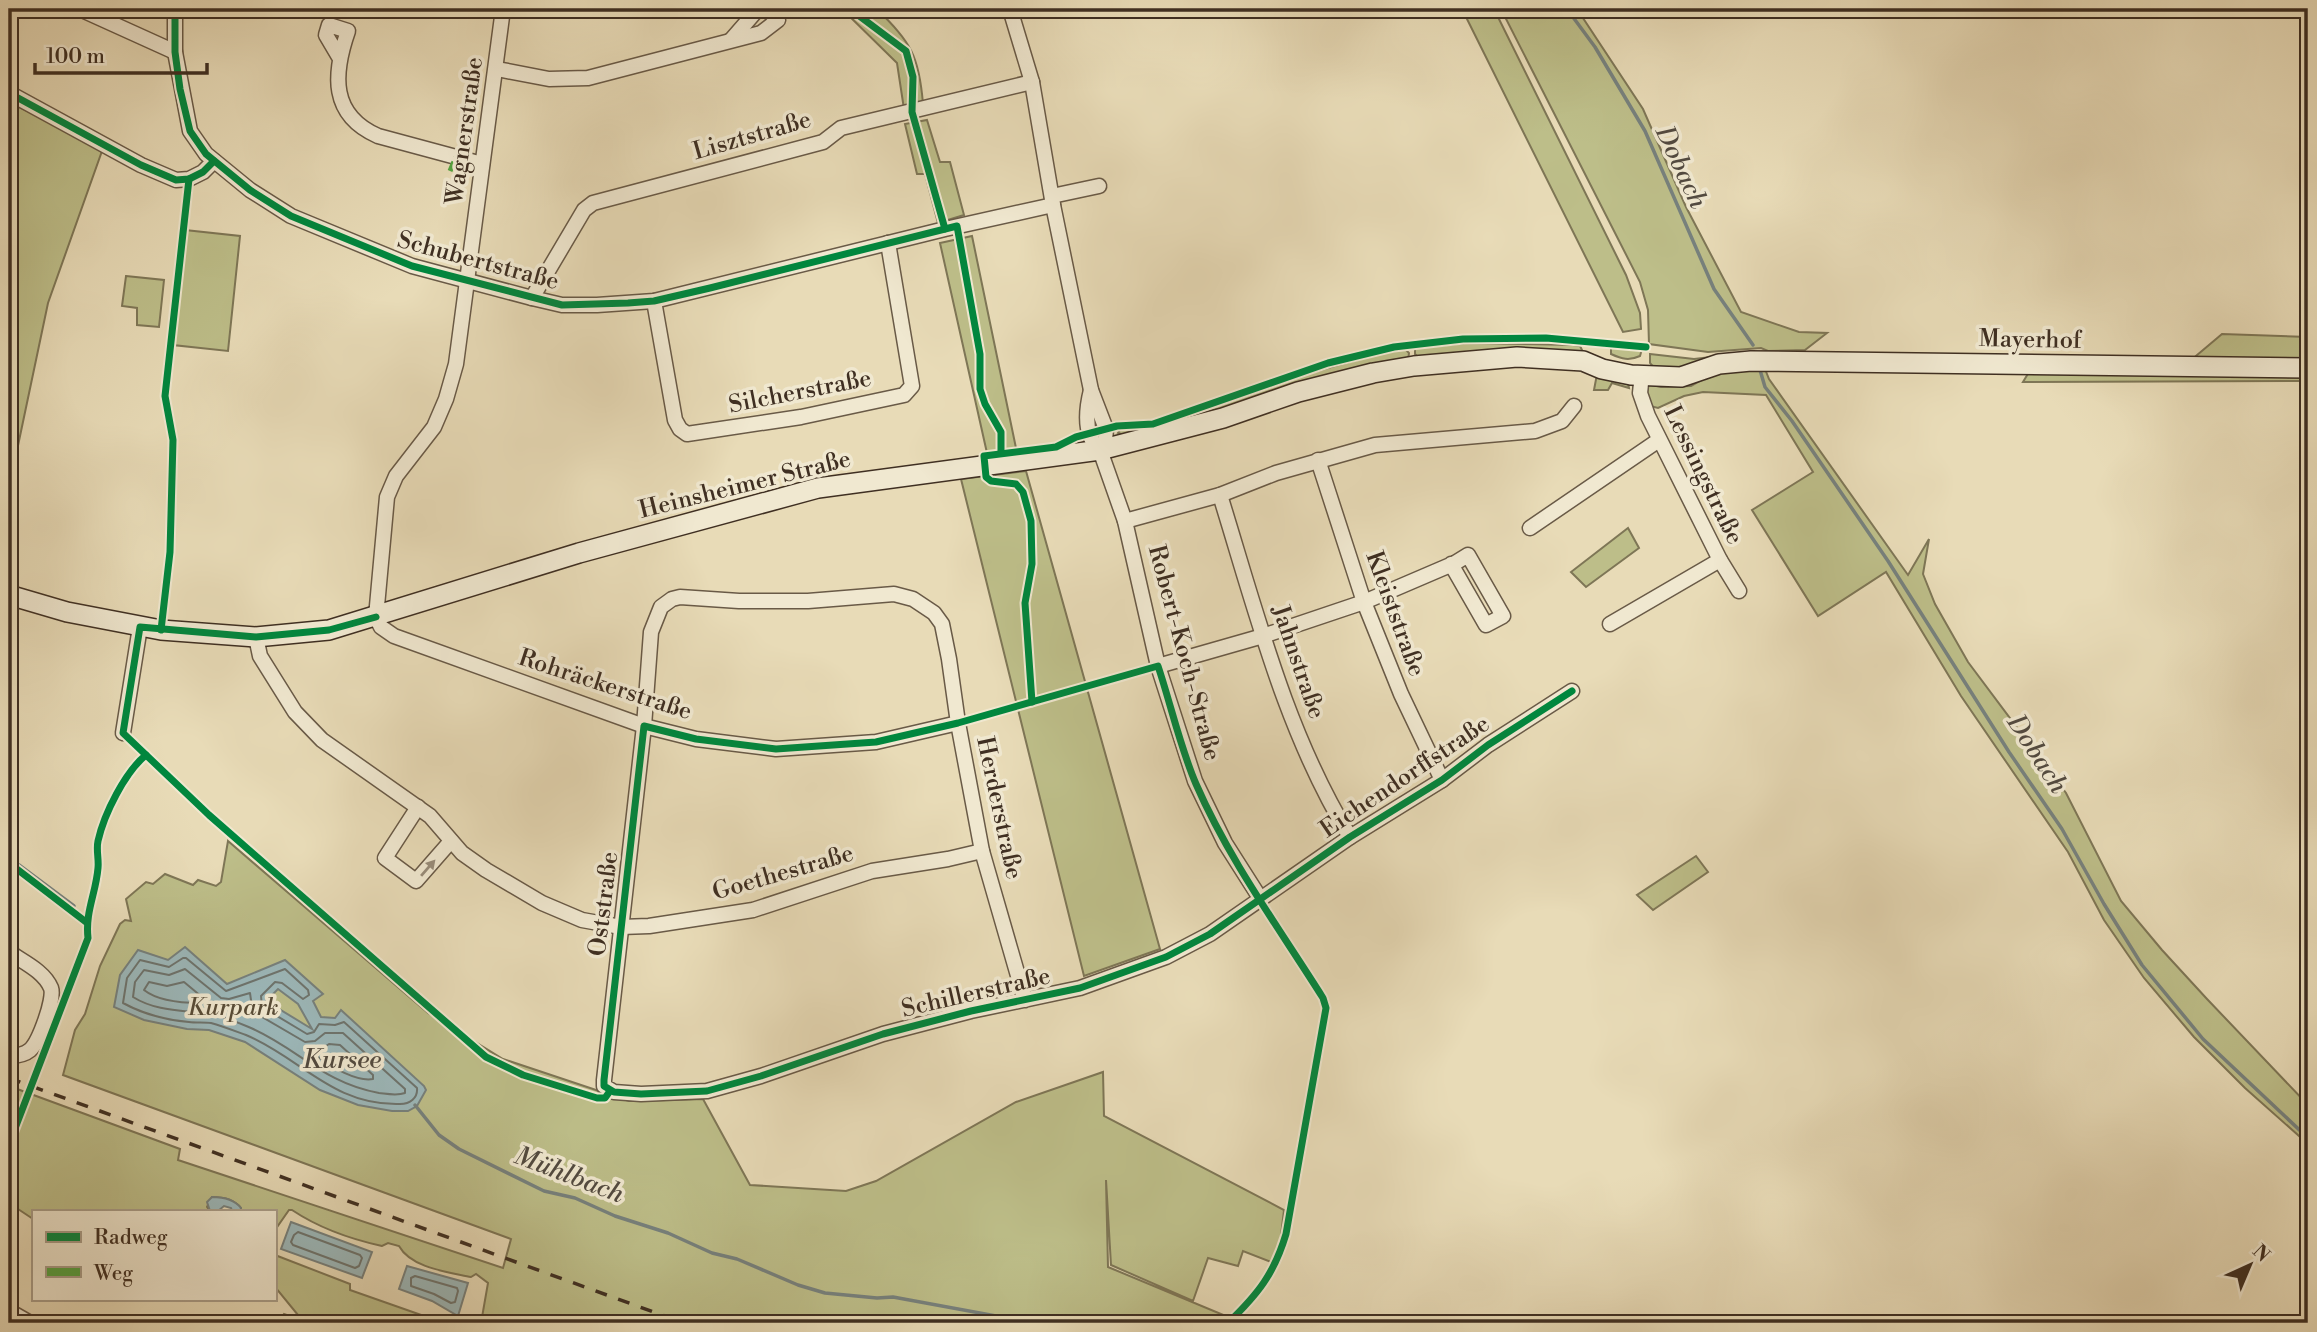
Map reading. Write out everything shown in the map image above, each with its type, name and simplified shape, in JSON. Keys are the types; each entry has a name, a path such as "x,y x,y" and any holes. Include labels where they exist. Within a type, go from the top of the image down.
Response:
{"street":[{"path":"80,9 174,52"},
{"name":"Schubertstraße","path":"175,9 174,52 190,131 214,161 250,190 291,216 412,266 562,305 654,300 888,243 1099,186"},
{"name":"Wagnerstraße","path":"376,617 387,497 396,476 433,427 450,390 456,364 503,9"},
{"path":"730,41 758,9"},
{"path":"497,69 549,79 588,78 761,33 778,20 766,9"},
{"name":"Robert-Koch-Straße","path":"1010,9 1032,82 1052,200 1091,390 1087,407 1089,434 1093,444 1100,450 1125,521 1158,666 1195,781 1225,843 1260,898"},
{"path":"339,57 337,70 345,109 352,121 363,130 482,164"},
{"name":"Lisztstraße","path":"531,298 584,210 593,203 823,142 841,128 1032,82"},
{"path":"9,93 176,180 189,179 203,172 214,161"},
{"name":"Silcherstraße","path":"654,300 676,420 680,429 687,434 801,417 904,395 912,386 888,243"},
{"name":"Heinsheimer Straße","path":"9,595 67,612 139,627 256,637 329,630 579,553 818,488 1100,450 1223,418 1298,392 1373,373 1414,366 1517,358 1583,361 1591,358 1619,361 1642,374 1681,377 1719,364 1751,361"},
{"name":"Mayerhof","path":"1751,361 2308,368"},
{"name":"Lessingstraße","path":"1642,374 1640,393 1659,440 1720,560 1740,591"},
{"path":"1125,521 1220,495 1318,460 1375,445 1535,431 1562,421 1574,406"},
{"path":"1530,528 1659,440"},
{"name":"Kleiststraße","path":"1318,460 1364,602 1401,694 1442,780"},
{"name":"Jahnstraße","path":"1220,495 1263,636 1301,743 1325,797 1350,837"},
{"path":"1158,666 1263,636 1364,602 1468,555 1503,616 1486,625 1451,564"},
{"path":"1610,624 1720,560"},
{"name":"Herderstraße","path":"661,607 680,597 808,601 894,594 923,604 942,624 982,851 1025,1000"},
{"name":"Oststraße","path":"604,1086 644,726 651,632 661,607"},
{"name":"Rohräckerstraße","path":"376,617 381,626 394,636 644,726 695,739 776,748 876,742 958,723"},
{"path":"123,733 139,627"},
{"name":"Goethestraße","path":"256,637 260,656 295,712 308,726 338,752 436,821 462,853 486,870 542,903 582,920 621,927 649,926 753,910 872,872 982,851"},
{"name":"Eichendorffstraße","path":"1260,898 1350,837 1442,780 1488,745 1572,691"},
{"path":"418,807 385,858 416,881 451,841"},
{"name":"Schillerstraße","path":"604,1086 614,1092 641,1094 706,1091 761,1076 883,1034 971,1011 1080,988 1166,957 1210,934 1260,898"},
{"path":"9,952 42,975 51,988 53,998 36,1041 29,1051 9,1056"},
{"path":"9,1311 30,1323"}],"green space":[{"path":"842,9 877,9 898,31 916,61 923,104 904,109 897,63"},
{"path":"1462,9 1494,9 1626,275 1640,313 1641,329 1623,332"},
{"path":"1501,9 1577,9 1643,109 1686,207 1741,312 1799,332 1827,333 1805,350 1768,351 1761,348 1708,352 1649,344 1648,310 1640,282"},
{"path":"9,102 94,143 102,151 48,303 16,455 9,452"},
{"path":"927,120 940,162 950,162 964,215 938,223 925,174 917,174 905,124"},
{"path":"185,230 240,236 228,351 173,345"},
{"path":"972,236 1016,448 987,453 940,243"},
{"path":"126,276 164,280 159,327 137,325 137,308 122,306"},
{"path":"2222,334 2308,337 2308,361 2190,361"},
{"path":"1467,343 1573,345 1580,346 1582,350 1577,355 1421,360 1415,354 1415,348"},
{"path":"1611,347 1642,349 1640,356 1625,359 1611,354"},
{"path":"1404,348 1409,353 1408,360 1128,436 1118,433 1127,428 1171,422 1276,384"},
{"path":"1650,354 1694,359 1720,356 1675,369 1655,369 1650,363"},
{"path":"1765,369 1769,379 1908,575 1929,539 1923,574 1935,604 1968,662 2066,793 2121,901 2162,950 2308,1105 2308,1144 2245,1088 2194,1037 2144,978 2104,920 2068,852 1961,696 1886,572 1818,616 1752,510 1813,472 1766,395 1703,392 1684,396 1658,408 1646,405 1648,384 1661,387 1691,386 1714,373"},
{"path":"2029,372 2308,373 2308,381 2023,382"},
{"path":"1597,374 1628,383 1629,388 1612,383 1608,390 1594,390"},
{"path":"1026,471 1160,949 1084,976 961,479"},
{"path":"1628,528 1639,548 1586,587 1571,572"},
{"name":"Kurpark","path":"228,841 428,1013 503,1059 629,1101 703,1099 750,1185 846,1191 876,1181 1016,1102 1103,1072 1104,1116 1284,1210 1280,1244 1271,1262 1243,1251 1238,1266 1208,1258 1193,1301 1111,1265 1106,1180 1108,1267 1233,1319 1227,1323 481,1323 488,1283 476,1274 471,1277 431,1268 412,1259 399,1246 388,1243 382,1246 347,1236 292,1210 289,1210 276,1229 276,1210 240,1210 235,1202 216,1197 212,1197 207,1207 209,1210 32,1210 32,1218 9,1203 9,1086 180,1149 178,1160 503,1268 511,1239 63,1075 75,1030 85,1014 100,966 120,924 125,920 131,921 126,899 146,882 153,884 165,874 193,885 198,880 216,886 221,882"},
{"path":"1696,856 1708,872 1653,910 1637,895"},
{"path":"276,1255 350,1284 350,1290 444,1323 278,1323 284,1314 295,1318 298,1315 276,1288"}],"water":[{"name":"Kursee","path":"185,947 227,984 285,960 323,994 313,1001 321,1017 335,1018 341,1010 426,1090 417,1106 408,1111 358,1105 320,1090 245,1042 209,1030 187,1029 144,1020 114,1007 120,975 138,950 168,960","holes":["278,989 298,1004 312,1029 266,1001"]},
{"path":"212,1197 224,1198 241,1208 232,1210 224,1206 219,1210 210,1210 207,1202"},
{"path":"291,1222 372,1252 362,1278 281,1249"},
{"path":"407,1266 468,1283 458,1316 432,1301 399,1289"}],"waterway":[{"name":"Dobach","path":"1567,9 1595,47 1645,131 1714,289 1753,345"},
{"name":"Dobach","path":"1760,370 1765,387 1792,421 1888,561 2009,752 2062,829 2142,965 2203,1039 2308,1138"},
{"path":"9,858 13,861"},
{"path":"19,865 74,906"},
{"name":"Mühlbach","path":"415,1105 439,1135 459,1149 544,1191 575,1198 615,1216 668,1233 712,1253 737,1259 798,1285 825,1293 893,1297 1034,1323"}],"railway":[{"path":"9,1078 684,1323"}],"marked path":[{"path":"450,171 456,157"},
{"path":"9,1311 30,1323"}],"cycle path":[{"path":"175,9 175,52 180,89 190,131 206,154 250,190 291,216 412,266 562,305 628,303 654,301 710,288 957,226 980,354 980,389 1001,432 1001,453"},
{"path":"850,9 906,51 913,77 912,112 945,229"},
{"path":"9,93 141,165 176,180 189,179 203,172 214,161"},
{"path":"161,630 170,552 173,440 165,396 189,179"},
{"path":"1032,702 1025,603 1032,564 1031,521 1023,492 1016,484 991,481 986,477 984,456 1056,447 1076,437 1117,426 1153,424 1328,363 1394,347 1463,339 1546,338 1646,347"},
{"path":"376,617 329,630 256,637 140,627 123,733 209,815 486,1057 523,1075 597,1098 605,1098 610,1091"},
{"path":"1228,1323 1264,1283 1286,1234 1326,1008 1323,998 1272,920 1255,893 1209,812 1185,755 1158,666 958,723 876,742 776,749 696,739 644,726 604,1080 604,1086 614,1092 641,1094 707,1091 761,1076 883,1034 971,1011 1080,988 1166,957 1210,934 1350,837 1442,780 1488,745 1572,691"},
{"path":"9,1144 88,938 88,920 97,877 97,844 101,830 123,783 146,755"},
{"path":"9,863 86,922"}]}
